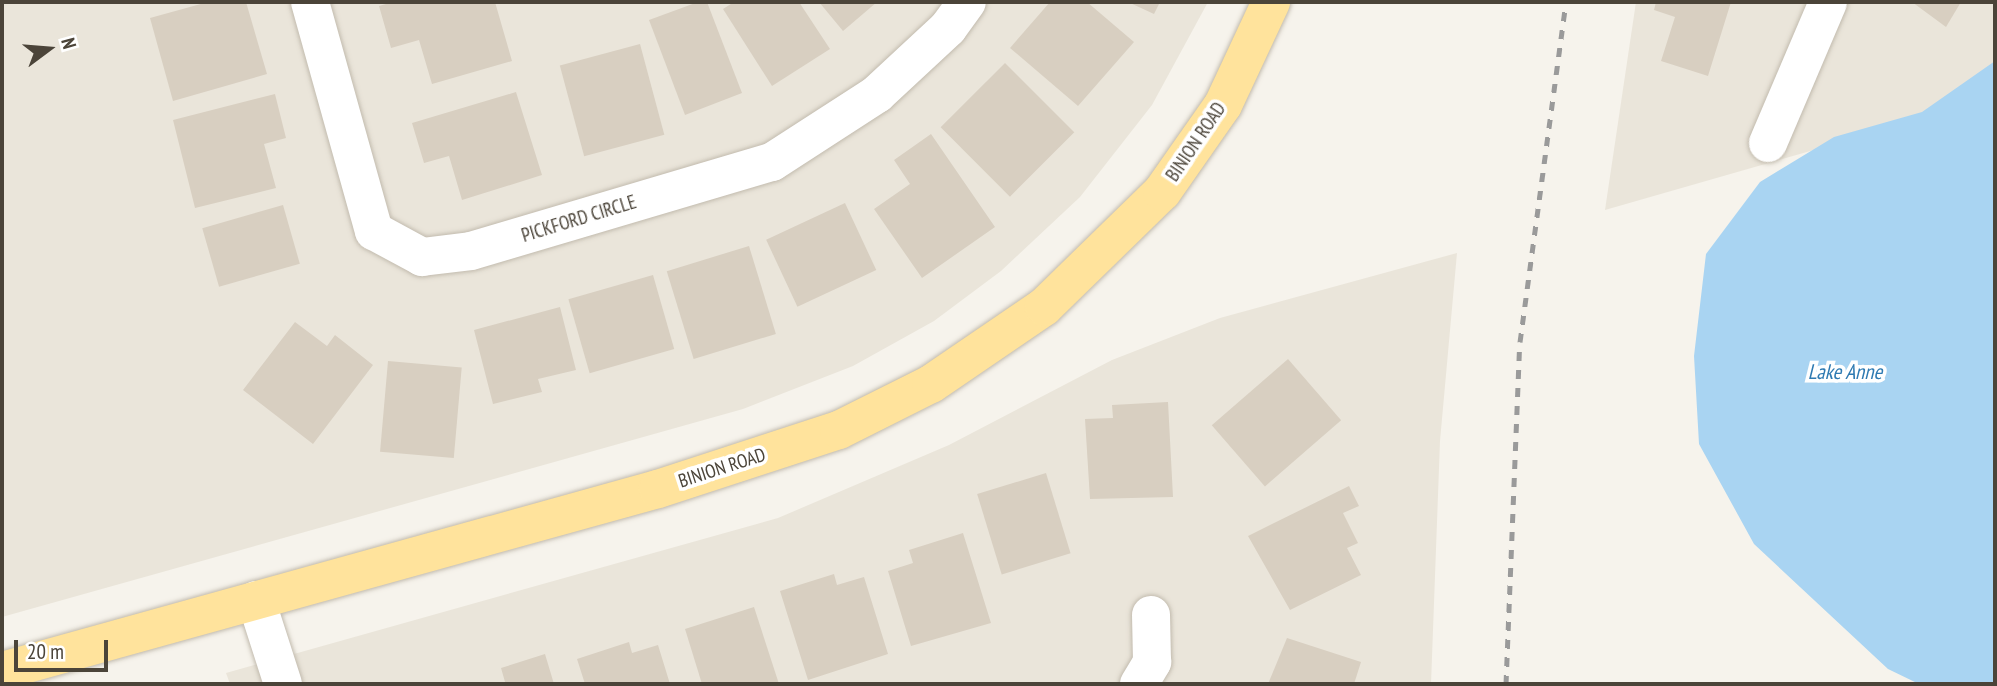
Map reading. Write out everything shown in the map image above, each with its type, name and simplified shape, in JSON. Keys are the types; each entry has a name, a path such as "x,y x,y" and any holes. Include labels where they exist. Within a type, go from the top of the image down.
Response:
{"main road":[{"name":"BINION ROAD","path":"2,671 658,489 839,430 931,384 1044,307 1162,192 1223,105 1271,2"}],"street":[{"name":"PICKFORD CIRCLE","path":"310,2 374,231 422,257 471,251 772,162 877,94 948,28 967,2"},
{"path":"1768,143 1828,2"},
{"path":"256,600 283,684"},
{"path":"1139,684 1152,662 1151,615"}],"shaded area":[{"path":"2,2 1208,2 1152,105 1080,197 1001,271 934,321 853,366 743,409 2,617"},
{"path":"1636,2 1995,2 1995,98 1605,210"},
{"path":"1457,253 1440,441 1431,684 230,684 226,673 778,518 949,445 1112,360 1220,318"}],"water":[{"name":"Lake Anne","path":"1995,61 1995,684 1919,684 1888,669 1754,544 1699,444 1694,356 1706,254 1760,182 1834,137 1922,112"}],"building":[{"path":"208,2 246,2 267,74 173,101 150,18"},
{"path":"393,2 495,2 512,61 432,84 419,40 391,48 379,6"},
{"path":"698,2 707,2 742,93 685,115 649,20"},
{"path":"734,2 799,2 830,49 772,86 723,9"},
{"path":"819,2 877,2 843,31"},
{"path":"1050,2 1087,2 1134,42 1078,106 1010,48"},
{"path":"1128,2 1160,2 1154,14"},
{"path":"1656,2 1731,2 1708,76 1661,61 1675,17 1654,10"},
{"path":"1912,2 1961,2 1946,27"},
{"path":"640,44 664,135 584,156 560,65"},
{"path":"1005,63 1074,132 1010,197 941,127"},
{"path":"516,92 542,175 462,200 449,156 424,163 412,123"},
{"path":"275,94 286,138 264,144 276,188 195,208 173,120"},
{"path":"931,134 995,227 922,278 874,209 910,184 894,160"},
{"path":"845,203 876,270 797,307 766,240"},
{"path":"283,205 300,264 219,287 202,228"},
{"path":"749,246 776,334 694,359 667,271"},
{"path":"653,275 674,349 590,373 568,299"},
{"path":"560,307 576,370 538,379 542,392 493,404 474,330"},
{"path":"295,322 327,346 335,335 373,365 313,444 243,390"},
{"path":"1288,359 1341,420 1265,486 1212,425"},
{"path":"388,361 462,367 454,458 380,452"},
{"path":"1168,402 1173,497 1090,499 1085,419 1113,418 1112,405"},
{"path":"1046,473 1071,553 1002,574 977,494"},
{"path":"1349,486 1359,506 1343,513 1358,543 1347,548 1361,575 1290,610 1248,536"},
{"path":"963,533 991,623 911,646 888,571 913,563 909,550"},
{"path":"834,574 837,585 864,577 888,654 808,680 780,591"},
{"path":"754,607 779,684 702,684 685,629"},
{"path":"1287,638 1361,662 1354,684 1268,684"},
{"path":"629,642 632,653 658,645 670,684 585,684 577,659"},
{"path":"545,654 554,684 499,684 505,682 501,668"}],"railway":[{"path":"1506,684 1520,342 1566,2"}]}
